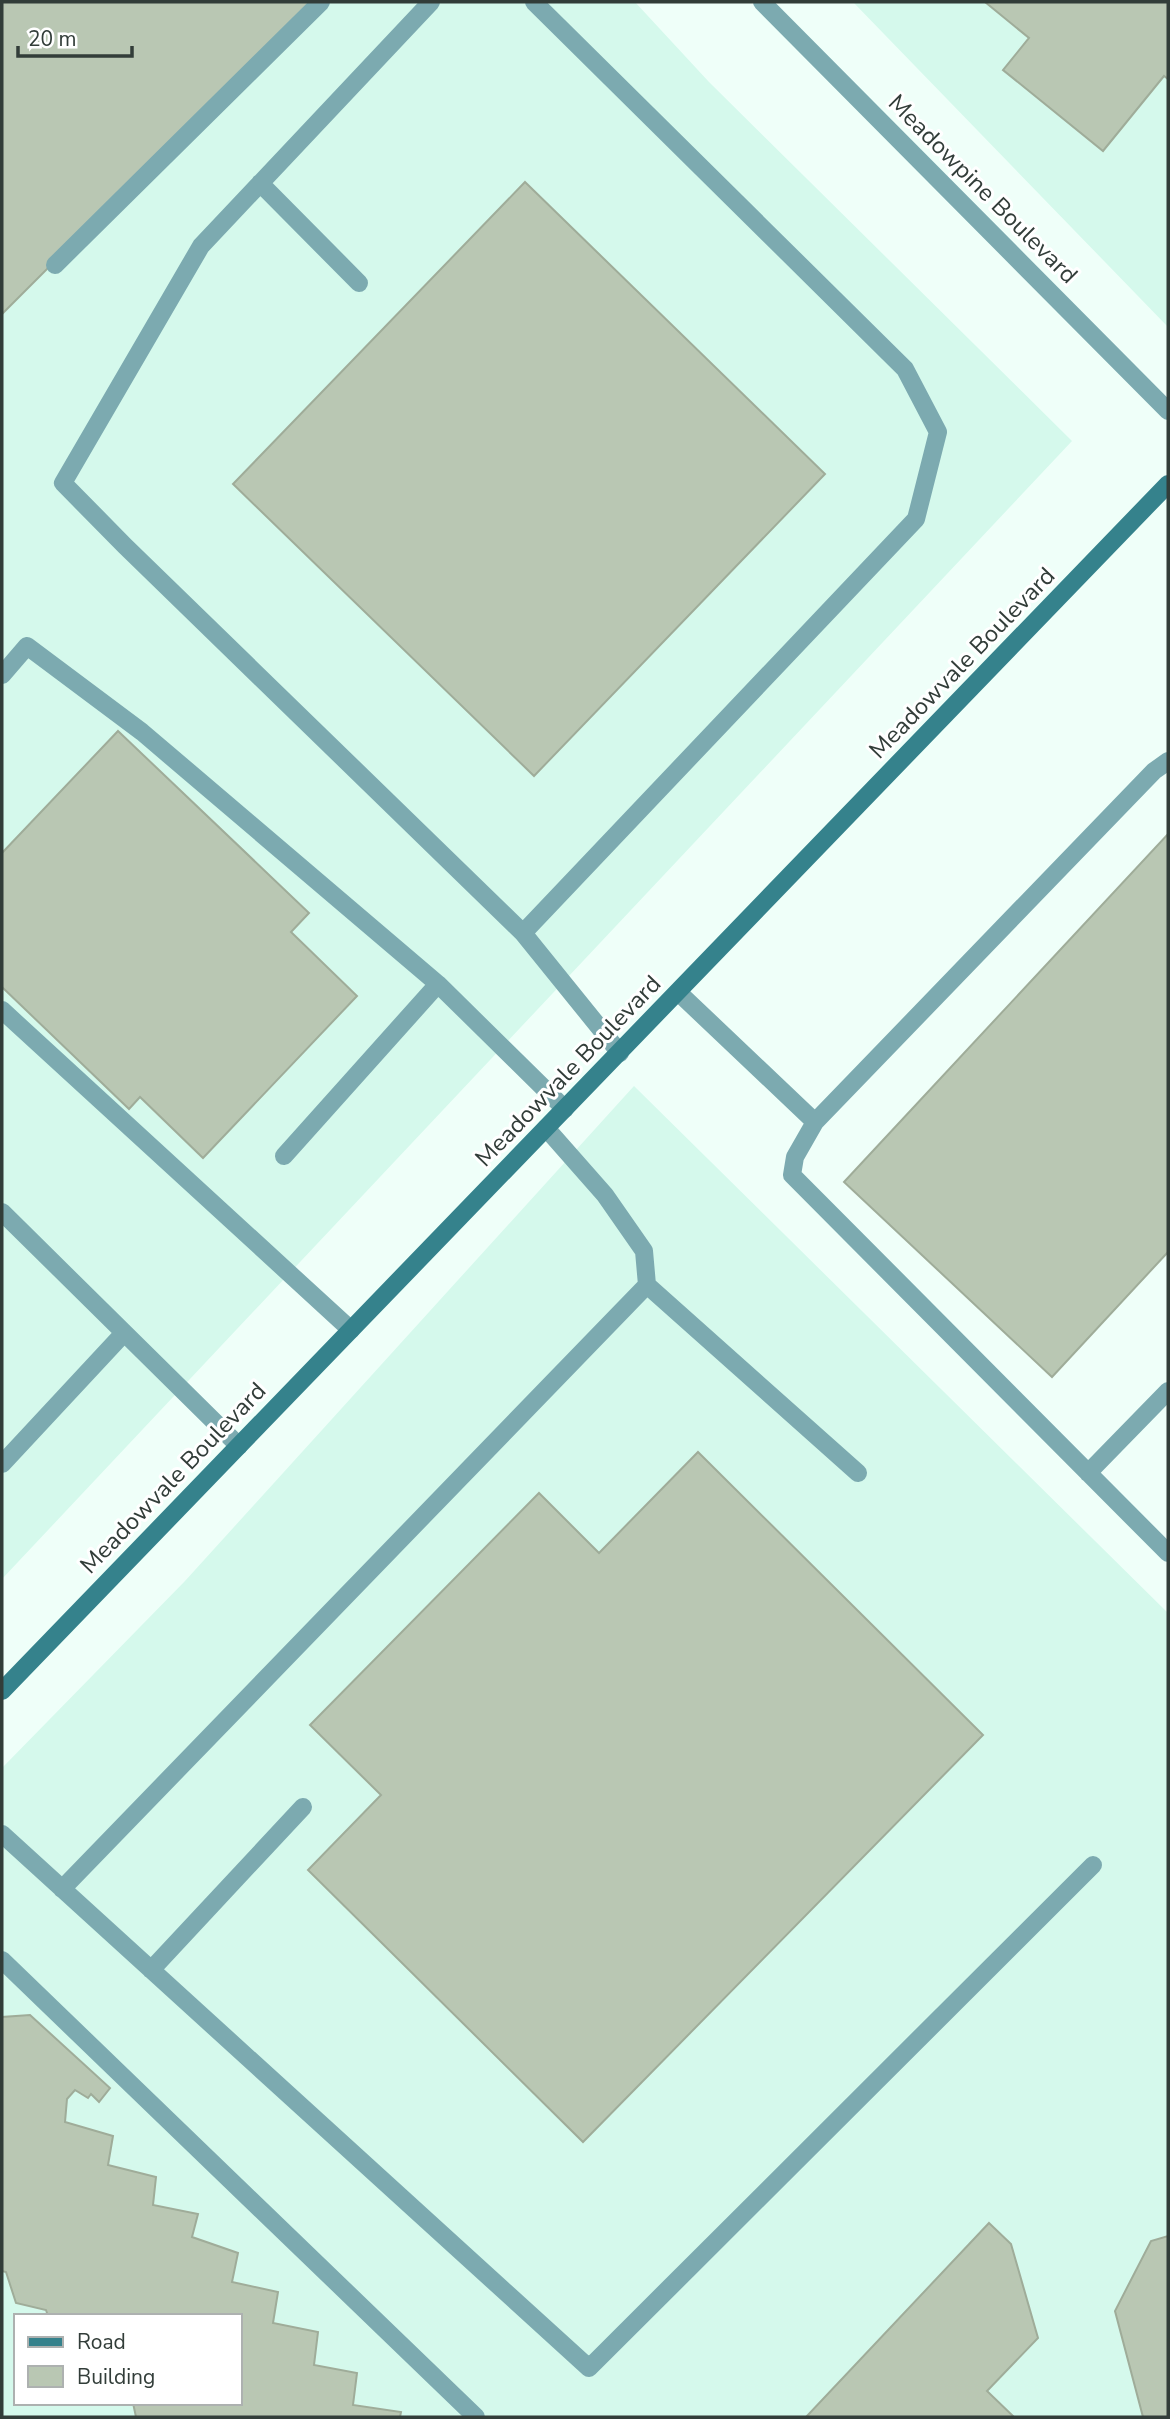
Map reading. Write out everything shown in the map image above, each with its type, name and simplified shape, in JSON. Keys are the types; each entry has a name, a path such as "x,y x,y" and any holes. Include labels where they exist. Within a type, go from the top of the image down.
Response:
{"main road":[{"name":"Meadowvale Boulevard","path":"2,1691 1168,484"}],"street":[{"path":"55,265 321,2"},
{"path":"431,2 201,246 62,482 523,933 620,1053"},
{"path":"523,933 916,519 938,432 905,369 534,2"},
{"name":"Meadowpine Boulevard","path":"762,2 1168,411"},
{"path":"260,183 359,283"},
{"path":"2,675 27,646 142,732 438,984 565,1109"},
{"path":"1168,761 1145,781 815,1122 795,1157 792,1175 1168,1553"},
{"path":"284,1156 438,984"},
{"path":"678,992 815,1122"},
{"path":"2,1010 351,1330"},
{"path":"546,1128 605,1195 644,1251 647,1285 858,1473"},
{"path":"2,1212 239,1446"},
{"path":"62,1889 647,1285"},
{"path":"2,1464 124,1334"},
{"path":"1088,1473 1168,1391"},
{"path":"151,1970 303,1807"},
{"path":"2,1834 589,2368 1093,1865"},
{"path":"2,1960 476,2417"}],"shaded area":[{"path":"2,2 635,2 709,82 1072,441 2,1579"},
{"path":"853,2 1168,2 1168,327"},
{"path":"634,1086 1168,1613 1168,2417 2,2417 2,1768 185,1581"}],"building":[{"path":"2,2 314,2 2,314"},
{"path":"985,2 1168,2 1168,79 1164,76 1103,151 1003,70 1029,38"},
{"path":"525,182 825,474 534,776 233,484"},
{"path":"118,731 309,913 291,932 357,996 203,1158 140,1097 129,1109 2,987 2,853"},
{"path":"1168,834 1168,1252 1052,1377 844,1182"},
{"path":"698,1452 983,1735 583,2142 308,1870 381,1795 310,1725 539,1493 599,1553"},
{"path":"30,2015 110,2088 99,2102 91,2094 88,2098 75,2090 67,2099 65,2122 113,2136 108,2165 156,2177 153,2205 198,2214 192,2237 238,2253 232,2282 278,2292 273,2323 318,2332 314,2365 357,2373 353,2405 401,2412 400,2417 136,2417 133,2405 242,2405 242,2314 47,2314 46,2310 16,2303 6,2272 2,2271 2,2017"},
{"path":"989,2223 1011,2244 1038,2338 987,2391 1014,2417 806,2417"},
{"path":"1168,2236 1168,2417 1143,2417 1115,2311 1151,2241"}]}
